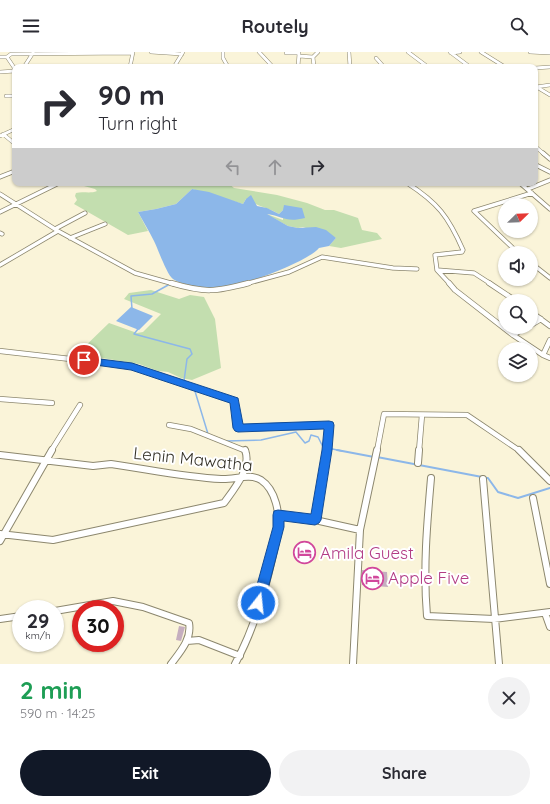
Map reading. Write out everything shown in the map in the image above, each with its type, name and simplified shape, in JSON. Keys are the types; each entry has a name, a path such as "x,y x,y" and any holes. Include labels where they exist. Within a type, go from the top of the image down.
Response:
{"street":[{"path":"0,57 7,57 11,54 133,52 131,64"},
{"path":"151,52 182,53 176,64"},
{"path":"223,52 222,56 226,64"},
{"path":"259,52 270,64"},
{"path":"286,53 299,53 299,56 313,56 318,52"},
{"path":"349,52 350,64"},
{"path":"408,52 424,64"},
{"path":"450,53 460,52"},
{"path":"482,52 500,64"},
{"path":"530,52 550,53"},
{"path":"450,53 466,64"},
{"path":"26,64 33,54"},
{"path":"298,64 299,56"},
{"path":"313,56 314,64"},
{"path":"7,57 12,65"},
{"path":"376,58 381,64"},
{"path":"538,68 550,67"},
{"path":"0,72 12,70"},
{"path":"538,87 550,84"},
{"path":"538,88 550,95"},
{"path":"6,96 12,96"},
{"path":"1,135 12,130"},
{"path":"1,135 12,142"},
{"path":"538,149 550,159"},
{"path":"538,166 550,172"},
{"path":"0,177 12,172"},
{"path":"538,185 550,180"},
{"path":"0,212 53,186"},
{"path":"411,186 444,211 454,228 463,250 462,252 435,255 437,270 454,290 498,323"},
{"path":"523,186 550,209"},
{"path":"528,190 537,186"},
{"path":"510,246 474,211 532,193"},
{"path":"0,194 56,230 135,273 192,289 208,291 223,290 288,272 317,258 361,262 393,268 417,269"},
{"path":"0,265 85,213"},
{"path":"70,238 105,224"},
{"path":"538,269 550,278"},
{"path":"437,270 474,273 506,294"},
{"path":"538,317 550,326"},
{"path":"513,334 543,355 550,358"},
{"path":"543,355 550,340"},
{"path":"0,351 132,366 234,401 238,428 329,425 328,448 315,520"},
{"path":"0,399 52,403"},
{"path":"0,541 2,534 44,461 80,405"},
{"path":"353,664 360,530 384,414 467,415 517,448 550,481"},
{"path":"418,463 422,415"},
{"path":"2,534 53,540 219,505 224,502 241,478 247,454 246,450 191,429 169,425"},
{"name":"Lenin Mawatha","path":"0,455 93,466 111,464 221,479 258,478 266,484 273,498 278,515 278,527 251,629 240,656 235,664"},
{"path":"431,478 425,542 424,584 427,616 494,619 548,613 550,627"},
{"path":"483,479 499,664"},
{"path":"533,498 550,584"},
{"path":"278,515 315,520 360,530"},
{"path":"64,609 113,601 144,607 189,623 188,641 171,664"},
{"path":"0,620 12,618"},
{"path":"188,641 199,640 240,656"}],"green space":[{"path":"84,186 232,186 234,188 277,195 307,203 325,210 334,210 358,218 362,230 377,233 382,239 341,248 329,246 336,238 303,227 298,228 288,226 264,213 283,220 283,210 279,214 246,199 243,204 192,189 176,204 138,212 148,231 128,235 74,204 77,200 75,196 76,193 97,191"},
{"path":"151,290 179,299 190,295 204,297 215,319 221,368 192,380 181,378 168,372 158,371 139,364 77,354 109,323 137,333 143,332 161,314 124,299 129,293"}],"water":[{"path":"192,189 209,192 243,204 251,195 257,206 267,208 279,214 283,210 284,205 302,208 305,218 293,220 267,214 288,226 298,228 316,227 326,230 336,238 329,246 319,248 312,254 288,267 230,287 220,289 203,288 182,283 171,277 138,212 176,204"},
{"path":"131,307 153,316 139,330 116,321"}],"building":[{"name":"Apple Five","path":"362,570 387,572 388,587 362,585"},
{"path":"179,626 185,627 181,641 176,640"}],"waterway":[{"path":"132,309 131,296 152,294 170,284"},
{"path":"138,329 134,334 190,349 192,354 187,359 184,381 193,385"},
{"path":"194,388 208,434"},
{"path":"226,441 261,440 296,432 305,443 309,441 311,435 318,437 323,447 339,450"},
{"path":"339,450 374,457"},
{"path":"377,457 482,477"},
{"path":"486,478 488,478 498,492 518,498 550,488"}],"place":[{"name":"Amila Guest","path":"304,553"},
{"name":"Apple Five","path":"373,578"}],"route":[{"path":"84,360 132,366 234,401 238,428 329,425 327,450 315,520 278,515 278,527 258,603"}]}
